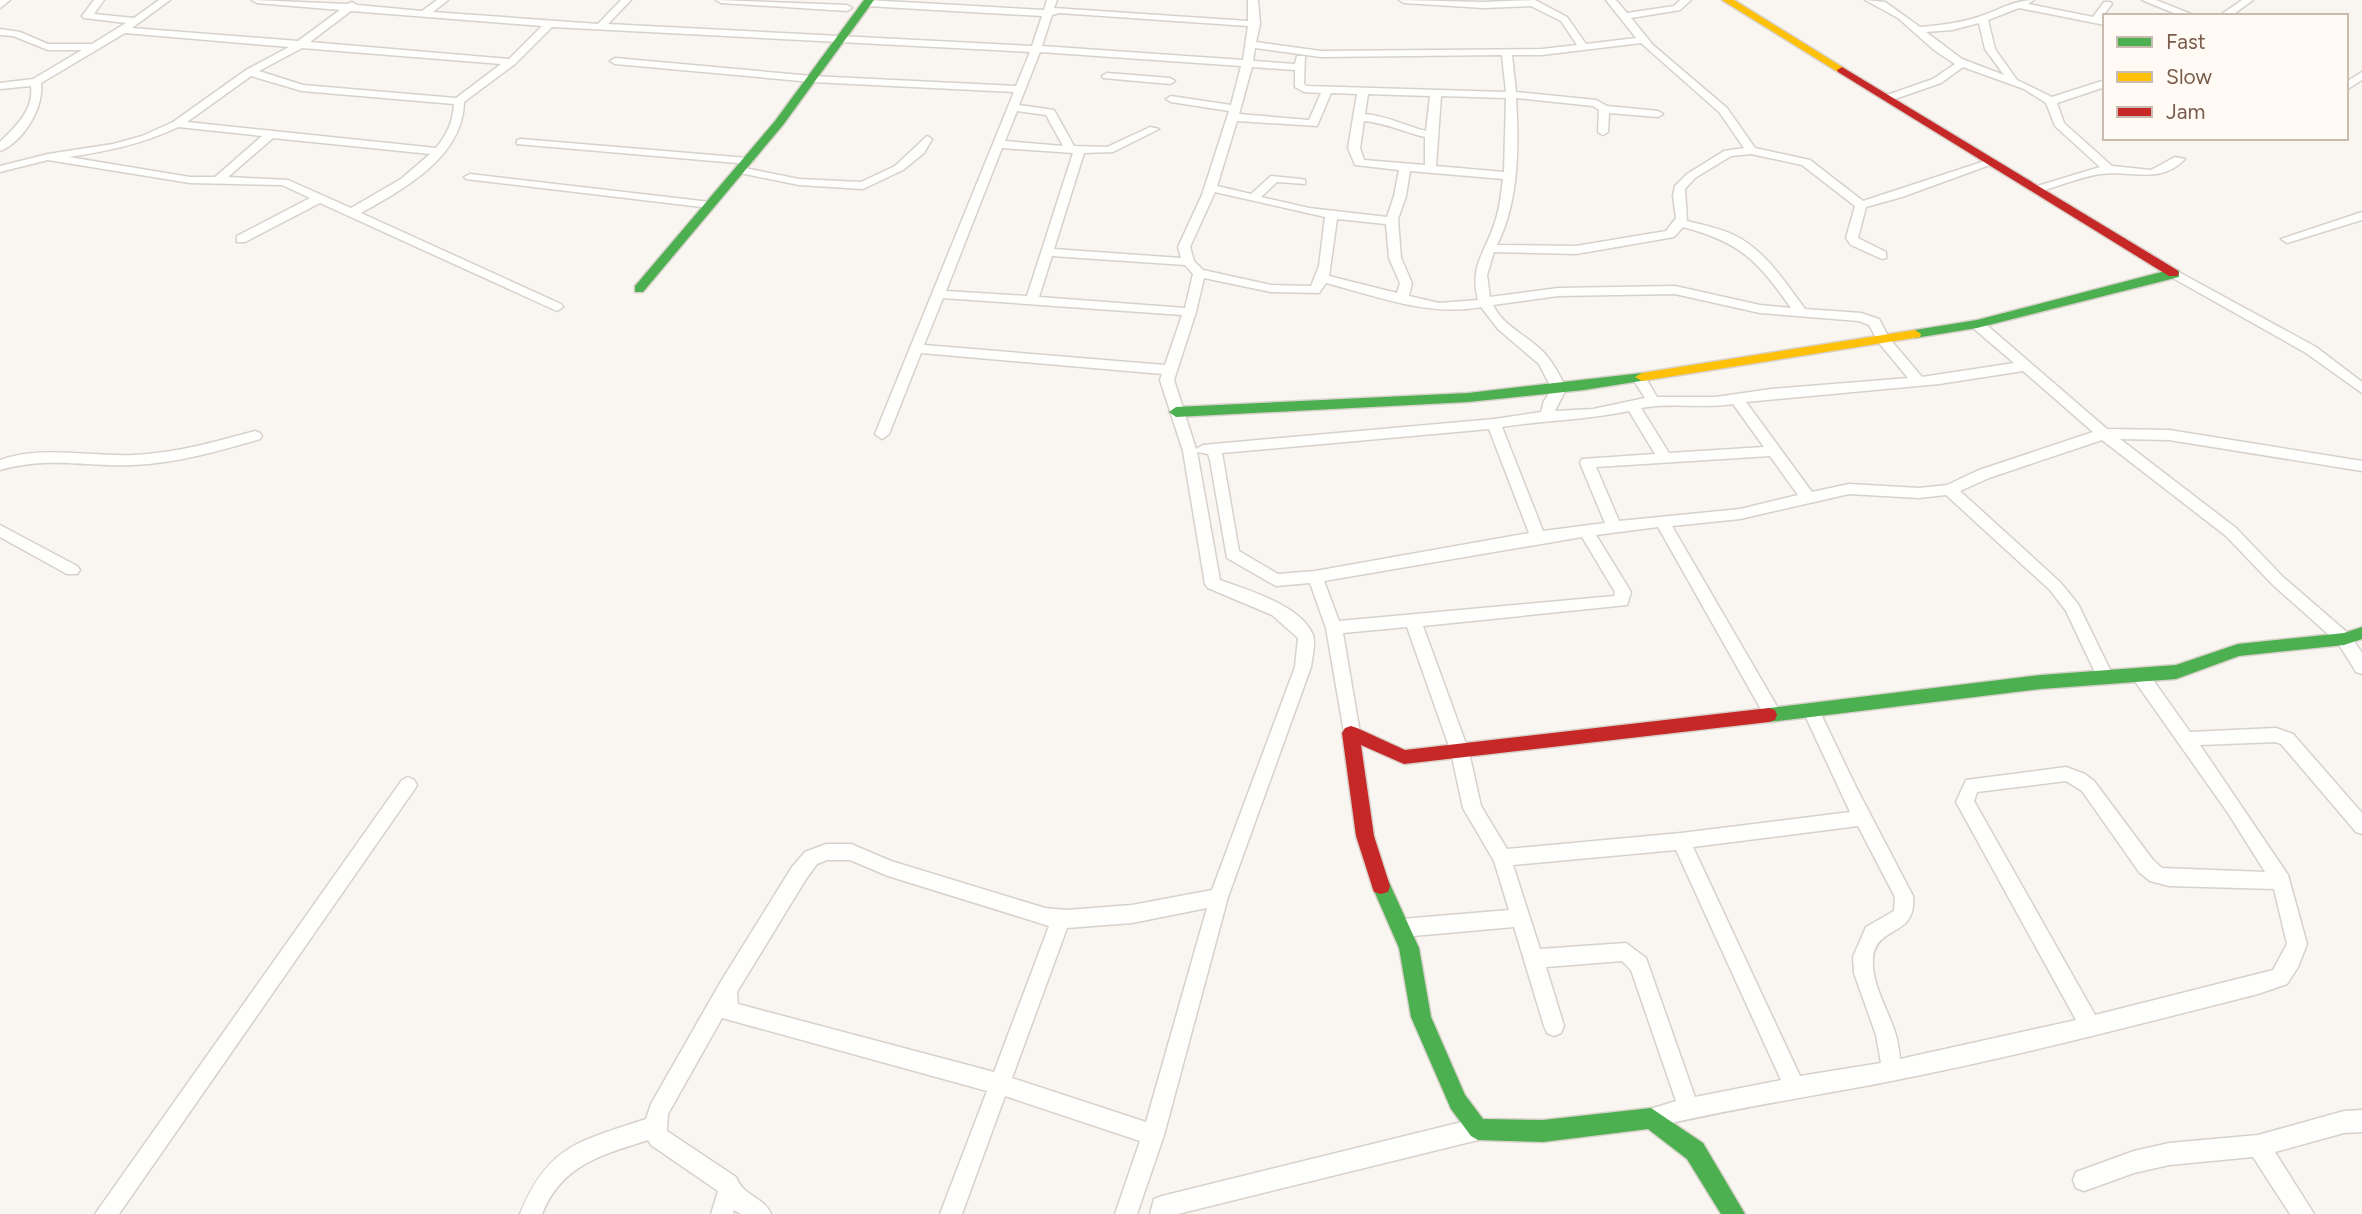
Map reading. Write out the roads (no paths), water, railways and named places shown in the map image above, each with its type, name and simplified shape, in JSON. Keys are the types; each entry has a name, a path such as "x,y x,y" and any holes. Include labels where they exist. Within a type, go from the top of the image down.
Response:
{"street":[{"path":"0,5 5,0"},
{"path":"99,0 87,16 136,21"},
{"path":"0,86 36,82 123,30 165,0"},
{"path":"257,0 550,24 1035,49 1300,68"},
{"path":"0,169 48,157 114,147 146,138 177,124 250,72 300,45 360,0"},
{"path":"424,14 443,0"},
{"path":"602,25 626,0"},
{"path":"721,0 961,4 1047,13 1059,10 1255,24"},
{"path":"882,434 1020,89 1052,0"},
{"path":"1126,1214 1153,1135 1219,897 1303,667 1306,637 1291,619 1250,597 1213,584 1190,451 1167,380 1190,312 1194,268 1184,247 1213,188 1249,63 1255,24 1253,0"},
{"path":"1404,0 1484,5 1529,1 1564,19 1584,48"},
{"path":"1611,0 1643,40 1723,110 1751,151"},
{"path":"1626,16 1678,8 1686,0"},
{"path":"1727,0 2175,274 2311,350 2348,382 2362,389"},
{"path":"1870,0 1888,5 1899,12 1916,30 1949,56 2013,81 2051,101 2059,124 2108,169"},
{"path":"2147,0 2186,14"},
{"path":"2227,14 2248,0"},
{"path":"1916,30 1952,27 1983,19 2024,2 2100,21 2107,4"},
{"path":"639,289 744,165 812,79 859,3"},
{"path":"1983,19 1986,40 2013,81"},
{"path":"250,72 302,88 459,101 470,90 511,62 550,24"},
{"path":"123,30 511,62"},
{"path":"0,32 17,32 40,45 51,47 95,47"},
{"path":"1253,45 1301,52 1507,52 1584,48 1643,40"},
{"path":"1301,52 1300,88 1327,91 1513,95 1596,103 1604,109 1658,114"},
{"path":"1507,52 1513,95 1508,176 1504,214 1491,248 1480,264 1484,301 1496,323 1542,357 1559,389"},
{"path":"1135,78 1142,56"},
{"path":"615,61 812,79 1020,89"},
{"path":"1888,99 1937,81 1963,63"},
{"path":"1107,76 1170,81"},
{"path":"0,148 34,107 36,82"},
{"path":"2051,101 2103,84"},
{"path":"1171,99 1234,113 1313,124 1327,91"},
{"path":"1363,92 1354,148 1357,161 1363,164 1508,176"},
{"path":"1430,169 1436,93"},
{"path":"354,212 405,182 438,152 458,125 461,114 459,101"},
{"path":"1012,107 1050,112 1075,149"},
{"path":"1603,132 1604,109"},
{"path":"1359,117 1387,120 1404,129 1431,137"},
{"path":"177,124 438,152"},
{"path":"996,144 1109,150 1154,128"},
{"path":"0,134 15,133"},
{"path":"217,181 271,134"},
{"path":"521,142 744,165 799,182 863,186 899,168 920,151 927,139"},
{"path":"1032,300 1075,149"},
{"path":"1682,223 1679,188 1691,176 1728,153 1751,151 1807,162 1861,205"},
{"path":"48,157 178,178 284,182 557,307"},
{"path":"2038,189 2108,169 2147,175 2169,167 2179,159"},
{"path":"1861,205 1992,162"},
{"path":"1402,299 1406,283 1395,258 1392,221 1405,167"},
{"path":"470,177 710,205"},
{"path":"1254,197 1275,178 1301,182"},
{"path":"1213,188 1293,209 1392,221"},
{"path":"241,239 320,198"},
{"path":"1861,205 1852,237 1855,242 1882,255"},
{"path":"1046,252 1194,268 1286,293 1315,290 1319,288 1322,278 1331,215"},
{"path":"2287,239 2362,216"},
{"path":"1491,248 1576,250 1657,238 1670,234 1682,223"},
{"path":"1682,223 1722,235 1748,250 1800,311"},
{"path":"1176,412 1390,404 1559,389 1639,378 1977,324 2175,274"},
{"path":"1322,278 1438,307 1459,307 1484,301 1558,292 1675,290 1739,306 1865,318 1874,322 1884,340 1919,382"},
{"path":"938,294 1190,312"},
{"path":"1977,324 2104,434 2231,532 2278,581 2344,639 2362,667"},
{"path":"916,348 1169,370"},
{"path":"1190,451 1494,424 1547,416 1593,414 1653,401 1737,399 1771,393 1919,382 2025,366"},
{"path":"1639,378 1653,401"},
{"path":"1547,416 1551,401 1559,389"},
{"path":"1737,399 1807,497"},
{"path":"1632,405 1665,458"},
{"path":"1494,424 1538,537"},
{"path":"1213,449 1232,554 1276,580 1315,577 1538,537 1740,514 1849,489 1919,493 1949,490 1984,474 2104,434 2169,435 2362,466"},
{"path":"0,465 38,457 133,460 197,453 255,436"},
{"path":"1614,527 1587,463 1774,452"},
{"path":"1949,490 2055,586 2072,608 2106,678"},
{"path":"1662,522 1773,715"},
{"path":"0,530 72,570"},
{"path":"1334,628 1621,601 1623,592 1586,531"},
{"path":"1315,577 1334,628 1352,733 1365,836 1383,893 1402,928 1409,948 1421,1017 1458,1102 1478,1129"},
{"path":"1413,621 1460,752 1472,808 1502,858 1554,1026"},
{"path":"1352,733 1404,757 1460,752 2041,682 2176,672 2238,650 2344,639 2362,633"},
{"path":"1161,1214 1162,1208 1478,1129 1543,1131 1651,1118 1688,1107 1892,1070 2090,1026 2258,985 2280,976 2291,961 2297,944 2281,881 2234,808 2140,676"},
{"path":"1811,711 1862,818 1904,896 1905,908 1901,917 1873,933 1863,957 1864,973 1886,1035 1892,1070"},
{"path":"2185,739 2280,736 2287,739 2356,811 2362,826"},
{"path":"2090,1026 1965,802 1965,794 1972,785 2066,774 2088,786 2146,866 2157,875 2169,878 2281,881"},
{"path":"106,1214 408,785"},
{"path":"1502,858 1681,841 1862,818"},
{"path":"1681,841 1795,1088"},
{"path":"722,1214 729,1193 728,1185 658,1138 655,1127 658,1111 727,990 811,858 826,852 851,852 917,877 1045,917 1061,919 1130,915 1219,897"},
{"path":"1402,928 1522,918"},
{"path":"951,1214 1061,919"},
{"path":"1534,959 1626,952 1634,957 1639,964 1688,1107"},
{"path":"727,990 729,1011 999,1084 1153,1135"},
{"path":"1651,1118 1695,1151 1734,1214"},
{"path":"2084,1180 2134,1162 2169,1154 2258,1146 2344,1122 2362,1121"},
{"path":"531,1214 537,1195 569,1158 655,1127"},
{"path":"2258,1146 2303,1214"},
{"path":"729,1193 760,1214"}]}
